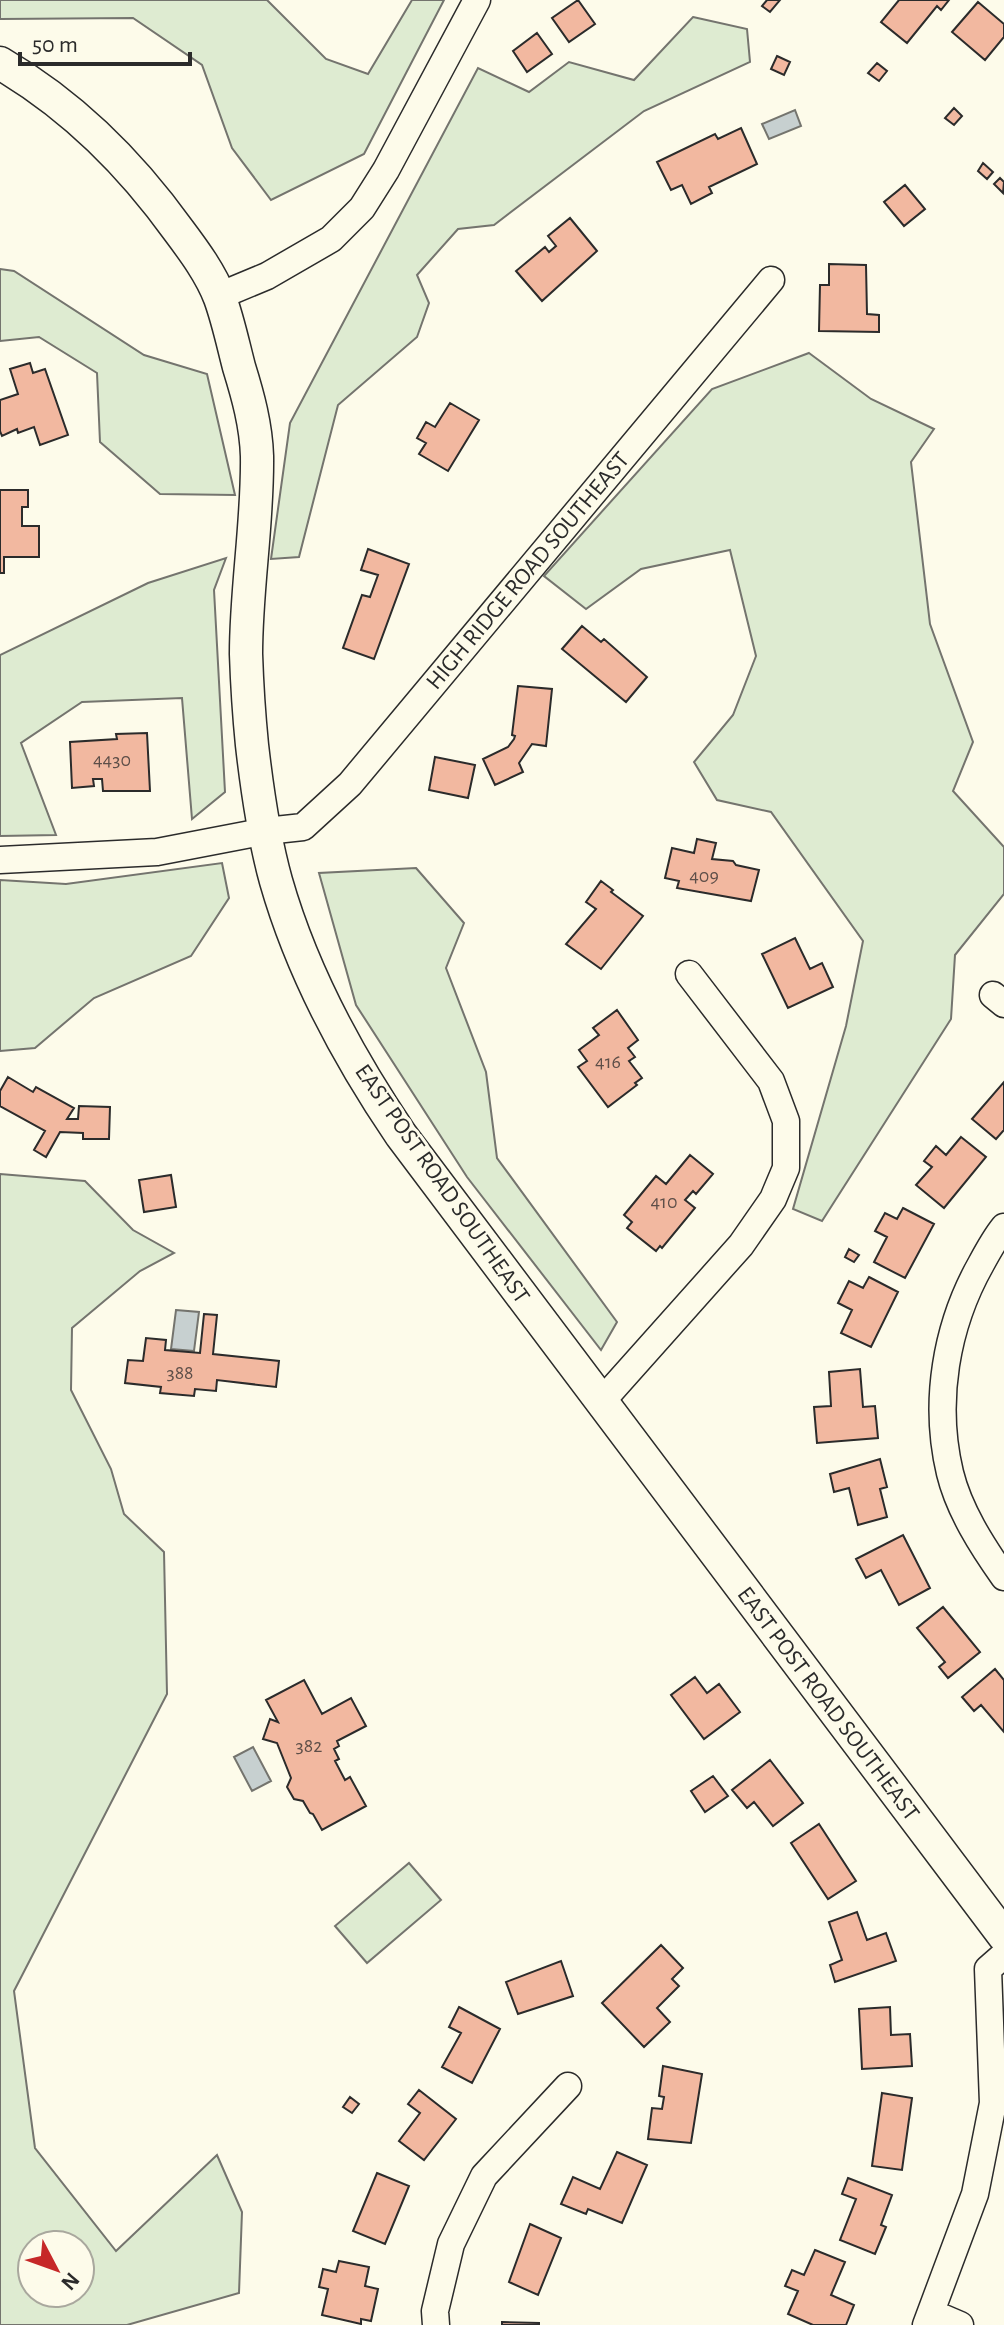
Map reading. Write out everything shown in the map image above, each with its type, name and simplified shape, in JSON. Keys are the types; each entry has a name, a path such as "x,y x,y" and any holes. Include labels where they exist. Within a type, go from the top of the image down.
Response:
{"main road":[{"name":"EAST POST ROAD SOUTHEAST","path":"0,63 31,81 64,107 119,157 161,206 192,249 219,296 252,410 257,453 246,653 252,745 266,831 276,881 310,973 359,1070 401,1135 1004,1936"}],"street":[{"path":"219,296 267,276 331,239 362,208 386,170 477,0"},
{"name":"HIGH RIDGE ROAD SOUTHEAST","path":"0,860 157,852 303,827 350,784 771,280"},
{"path":"601,1402 741,1245 773,1199 786,1168 786,1121 771,1081 689,974"},
{"path":"1004,1227 965,1293 945,1360 943,1420 950,1475 975,1533 1004,1577"},
{"path":"960,2325 929,2319 975,2194 998,2103 988,1969 1004,1955"},
{"path":"436,2325 435,2311 451,2244 484,2176 568,2086"}],"green space":[{"path":"0,0 267,0 326,59 368,74 412,0 444,0 364,154 271,200 232,148 202,65 133,18 0,19"},
{"path":"693,17 747,29 750,62 644,111 494,225 458,229 417,275 429,303 417,337 338,405 299,557 271,559 290,423 478,68 529,92 569,62 634,80"},
{"path":"0,269 14,271 144,355 207,374 235,495 160,494 100,442 97,373 39,337 0,341"},
{"path":"809,353 871,399 934,429 911,462 930,624 973,742 953,791 1004,847 1004,894 955,955 951,1019 822,1221 793,1209 846,1026 863,941 771,812 717,800 694,762 733,715 756,656 730,550 641,569 586,609 544,576 712,389"},
{"path":"226,558 214,590 225,792 192,819 182,698 82,702 21,743 56,835 0,836 0,655 148,583"},
{"path":"222,863 229,898 191,956 94,998 35,1048 0,1051 0,880 66,884"},
{"path":"416,868 464,923 446,968 486,1072 497,1158 617,1322 601,1350 467,1177 356,1005 319,873"},
{"path":"0,1174 85,1181 133,1230 174,1253 140,1271 72,1328 71,1390 111,1469 124,1514 164,1552 167,1694 14,1991 35,2148 116,2251 217,2155 242,2212 239,2293 127,2325 0,2325"},
{"path":"409,1863 441,1900 367,1963 335,1926"}],"shaded area":[{"path":"795,110 801,126 769,139 762,124"},
{"path":"176,1310 199,1312 194,1351 171,1349"},
{"path":"253,1747 271,1781 252,1791 234,1757"}],"building":[{"path":"578,0 595,24 569,42 552,18"},
{"path":"767,0 780,0 770,12 762,6"},
{"path":"899,0 949,0 941,10 937,6 907,43 881,22"},
{"path":"978,2 1004,24 1004,37 985,60 952,32"},
{"path":"537,33 552,54 527,72 513,51"},
{"path":"777,56 790,62 784,75 771,69"},
{"path":"877,63 887,71 879,81 868,73"},
{"path":"954,108 962,116 954,125 945,118"},
{"path":"741,128 757,164 709,187 712,193 691,204 682,185 671,190 657,162 715,134 718,139"},
{"path":"983,163 993,172 987,179 978,171"},
{"path":"1000,178 1004,182 1003,193 994,184"},
{"path":"905,185 925,209 904,226 884,202"},
{"path":"570,218 597,251 542,301 516,271 545,247 549,252 556,246 548,236"},
{"path":"829,264 866,265 867,314 879,315 879,332 819,331 820,285 829,285"},
{"path":"30,363 33,373 45,369 68,435 40,445 34,427 18,433 17,429 2,436 0,431 0,400 18,394 10,369"},
{"path":"450,403 479,420 448,471 419,454 426,443 417,438 426,422 435,427"},
{"path":"0,490 28,490 28,507 22,507 22,526 39,526 39,557 4,557 4,573 0,573"},
{"path":"368,549 409,564 374,659 343,648 362,595 370,597 378,575 361,570"},
{"path":"582,626 601,642 604,639 647,677 626,702 562,649"},
{"path":"518,686 552,689 546,746 532,744 519,763 523,772 495,785 483,759 508,747 514,739"},
{"path":"147,733 150,791 103,791 102,779 93,779 94,786 72,788 70,742 117,739 116,734"},
{"path":"435,757 475,765 468,798 429,790"},
{"path":"697,839 716,843 712,859 733,861 736,865 759,870 751,901 677,888 679,881 665,878 672,848 694,853"},
{"path":"601,881 643,916 601,969 566,944 596,909 586,902"},
{"path":"795,938 810,969 822,963 833,987 788,1008 762,954"},
{"path":"617,1010 638,1040 628,1048 635,1057 629,1061 642,1078 608,1107 578,1067 587,1061 579,1050 599,1035 593,1028"},
{"path":"8,1077 33,1092 36,1087 74,1108 67,1119 78,1119 79,1106 110,1107 109,1139 83,1139 83,1133 60,1132 46,1157 34,1150 45,1131 0,1106 0,1091"},
{"path":"1004,1082 1004,1130 996,1139 972,1119"},
{"path":"961,1137 986,1157 944,1208 916,1185 932,1167 924,1161 936,1146 946,1155"},
{"path":"690,1155 713,1174 696,1194 693,1191 685,1200 695,1208 662,1248 660,1246 656,1251 627,1228 632,1222 624,1215 656,1176 666,1184"},
{"path":"171,1175 176,1207 144,1212 139,1180"},
{"path":"903,1208 934,1224 905,1278 874,1262 887,1237 875,1231 885,1213 897,1219"},
{"path":"849,1249 859,1255 854,1262 845,1257"},
{"path":"869,1277 898,1292 871,1347 841,1333 852,1310 838,1303 849,1281 863,1288"},
{"path":"204,1314 217,1315 213,1354 279,1361 276,1387 217,1380 216,1391 195,1389 194,1396 160,1393 161,1387 125,1383 128,1360 143,1361 146,1338 166,1340 165,1350 200,1353"},
{"path":"860,1369 863,1407 875,1406 878,1438 817,1443 814,1407 831,1406 829,1372"},
{"path":"880,1459 887,1487 880,1489 887,1517 858,1525 849,1488 834,1492 830,1474"},
{"path":"903,1535 930,1588 899,1605 881,1570 866,1578 856,1559"},
{"path":"943,1607 980,1652 948,1678 939,1667 945,1662 917,1628"},
{"path":"995,1669 1004,1680 1004,1732 981,1705 974,1711 962,1697"},
{"path":"695,1677 707,1693 719,1684 740,1712 704,1739 671,1695"},
{"path":"304,1680 322,1714 351,1698 366,1726 337,1741 339,1746 334,1749 339,1759 335,1761 345,1780 350,1777 366,1806 322,1830 303,1801 294,1799 287,1787 291,1778 277,1743 263,1739 270,1719 278,1722 266,1700"},
{"path":"770,1760 803,1803 773,1826 754,1802 747,1808 732,1790"},
{"path":"713,1776 728,1796 705,1812 691,1791"},
{"path":"819,1824 856,1881 828,1899 791,1843"},
{"path":"857,1912 867,1940 886,1933 896,1961 835,1982 830,1965 842,1960 829,1922"},
{"path":"661,1945 683,1968 672,1979 679,1986 657,2008 670,2022 644,2047 602,2003"},
{"path":"561,1961 573,1996 518,2014 506,1982"},
{"path":"459,2007 500,2029 472,2083 442,2067 461,2033 449,2027"},
{"path":"890,2007 891,2035 910,2034 912,2066 862,2069 859,2009"},
{"path":"663,2066 702,2074 691,2143 648,2139 652,2108 662,2109 664,2097 659,2096"},
{"path":"419,2090 456,2119 424,2160 399,2141 420,2113 408,2104"},
{"path":"882,2093 912,2098 902,2170 872,2166"},
{"path":"350,2097 359,2104 352,2113 343,2107"},
{"path":"617,2152 647,2165 622,2223 588,2209 586,2214 561,2204 573,2177 600,2189"},
{"path":"377,2173 409,2186 385,2244 353,2231"},
{"path":"848,2178 892,2195 881,2225 886,2227 875,2254 840,2240 856,2199 842,2194"},
{"path":"530,2224 561,2238 538,2295 509,2282"},
{"path":"815,2250 845,2262 831,2295 854,2305 846,2325 813,2325 788,2314 798,2291 785,2286 792,2270 804,2275"},
{"path":"339,2261 369,2267 365,2286 378,2289 371,2321 361,2319 361,2324 322,2315 328,2289 319,2287 323,2269 336,2272"},
{"path":"502,2322 539,2323 539,2325 502,2325"}]}
